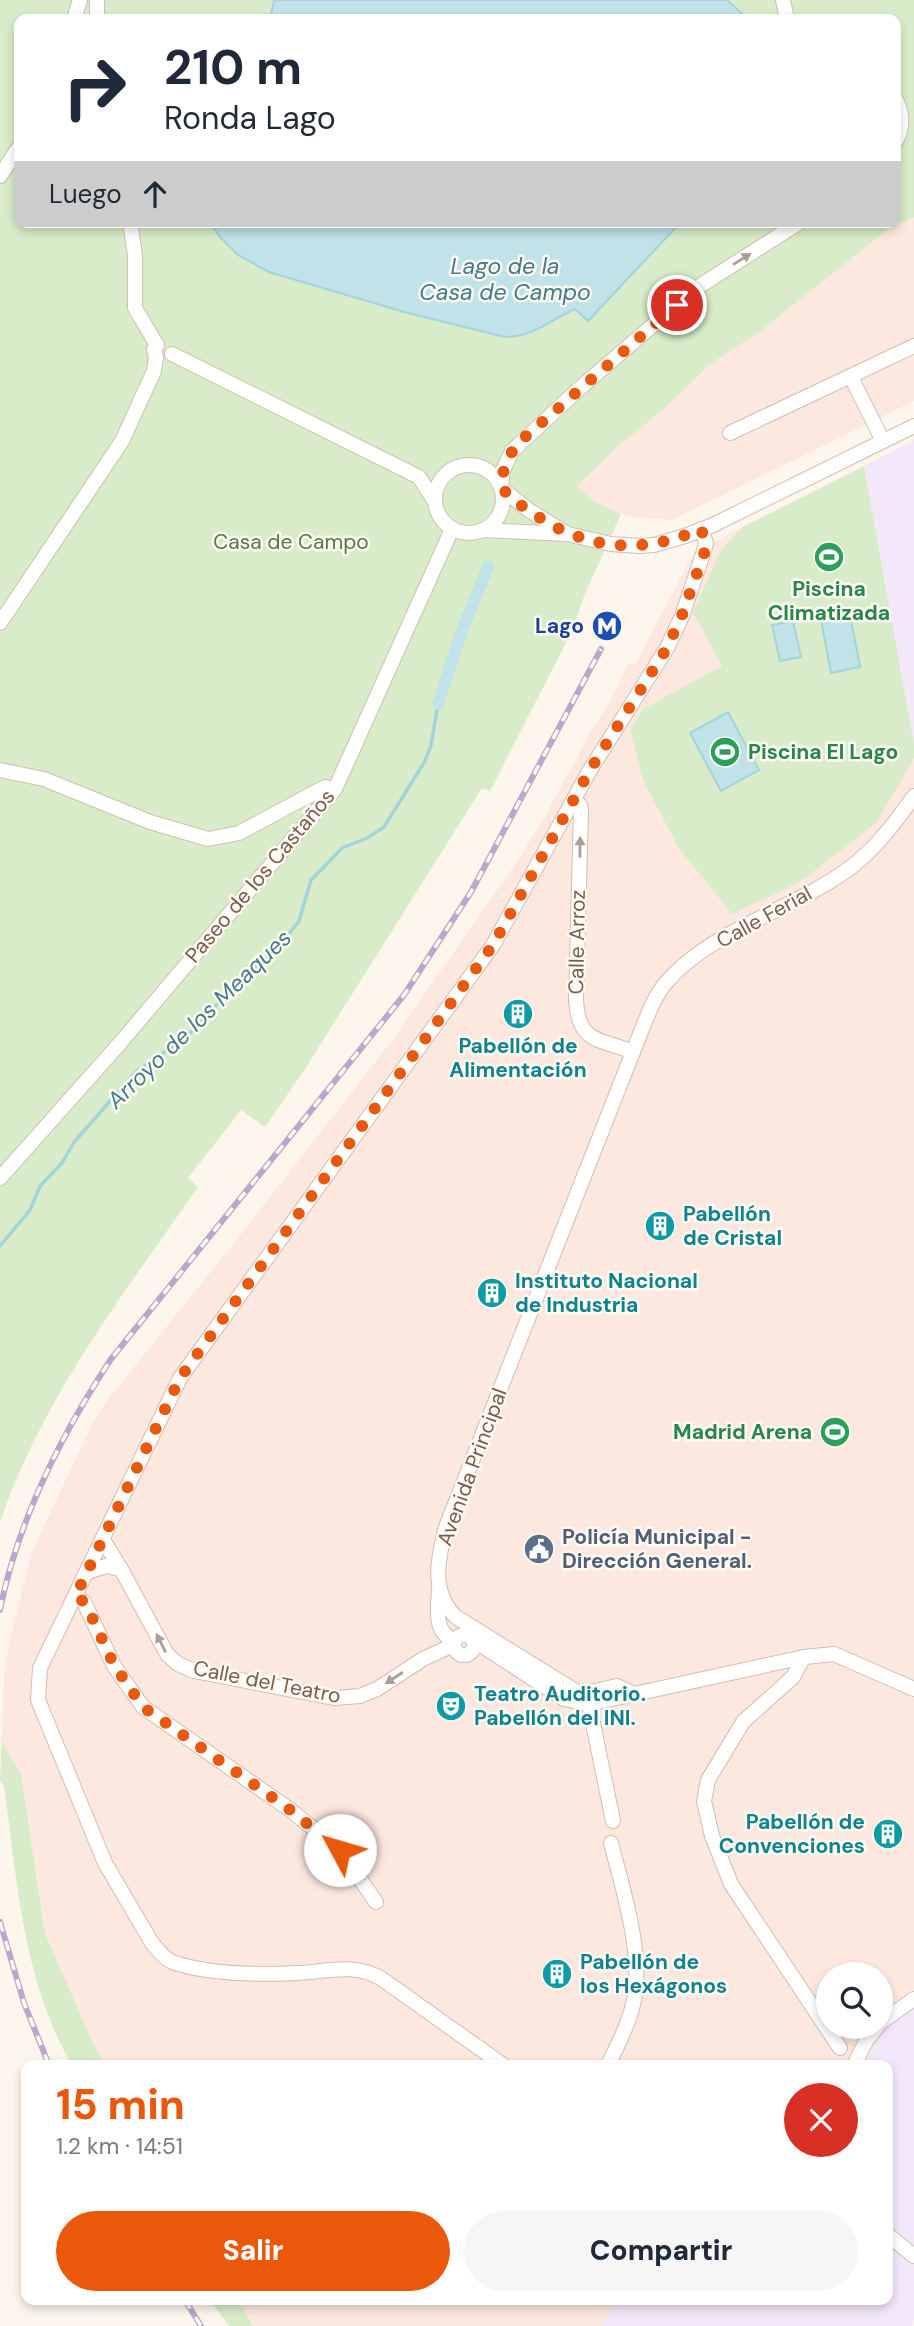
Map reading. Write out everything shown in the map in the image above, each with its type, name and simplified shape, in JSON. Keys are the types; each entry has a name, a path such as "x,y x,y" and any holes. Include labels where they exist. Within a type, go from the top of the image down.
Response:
{"street":[{"path":"0,176 14,155"},
{"path":"131,228 135,254 135,308 164,360 172,354 419,477 435,502 440,517 452,529 469,533 482,530 567,534 611,544 646,546 701,529 914,426"},
{"path":"482,530 499,515 503,502 505,463 517,444 703,283 790,228"},
{"path":"730,433 914,346"},
{"path":"0,623 118,448 154,371 157,351"},
{"path":"851,377 883,441"},
{"path":"419,477 463,465 478,466 491,473 502,487 530,511 567,534"},
{"path":"435,502 438,484 450,470"},
{"name":"Paseo de los Castaños","path":"0,1178 121,1042 335,789 452,529"},
{"path":"496,2060 382,1979 362,1970 296,1973 209,1970 171,1961 161,1954 152,1944 105,1863 38,1700 40,1668 180,1378 493,945 611,734 652,673 682,615 705,551 706,543 701,529"},
{"path":"0,770 44,779 150,822 208,839 239,833 326,787 335,789"},
{"name":"Calle Ferial","path":"633,1052 662,988 692,957 849,869 889,831 914,796"},
{"name":"Calle Arroz","path":"574,801 580,805 581,810 576,999 578,1021 586,1033 594,1038 633,1052"},
{"name":"Avenida Principal","path":"454,1643 439,1627 437,1615 437,1565 446,1527 633,1052"},
{"name":"Calle del Teatro","path":"103,1540 167,1654 178,1664 194,1671 334,1698 360,1696 377,1689 423,1659 454,1643"},
{"path":"88,1572 106,1566 121,1569"},
{"path":"439,1588 456,1617 577,1692 586,1693 617,1686 634,1694"},
{"path":"75,1597 85,1602 114,1665 143,1707 280,1802 340,1850 376,1902"},
{"path":"454,1643 458,1654 464,1656 472,1646 492,1654 564,1699 589,1703 804,1657 834,1654 914,1689"},
{"path":"804,1657 793,1677 743,1722 708,1780 704,1801 712,1836 731,1884 839,2048"},
{"path":"589,1703 613,1821"},
{"path":"610,2060 635,1994 635,1954 611,1843"},
{"path":"893,2015 914,1999"},
{"path":"856,2060 868,2039"},
{"path":"893,2239 914,2256"}],"shaded area":[{"path":"914,217 914,401 673,520 621,514 594,502 576,487 709,365 759,332 889,228 901,228 901,222"},
{"path":"914,440 914,2318 911,2326 253,2326 242,2305 893,2305 893,2060 102,2060 45,1933 21,1774 3,1744 4,1676 10,1638 32,1551 91,1427 105,1403 391,1042 518,860 611,700 629,663 635,665 694,552"},
{"path":"914,440 914,745 864,467"},
{"path":"914,2008 914,2318 911,2326 601,2326 615,2305 893,2305 893,2060 864,2060 877,2039 893,2039 893,2020"}],"green space":[{"name":"Casa de Campo","path":"0,0 914,0 914,217 901,222 901,14 14,14 14,228 889,228 759,332 709,365 577,486 594,502 621,514 585,594 571,633 490,791 482,788 305,1069 265,1127 241,1110 188,1178 198,1187 87,1348 38,1433 0,1522"},
{"path":"864,467 914,745 914,758 877,822 808,876 732,914 678,847 644,782 630,731 643,709 722,666 693,612 721,550 743,527"},
{"path":"2,1732 3,1744 21,1774 45,1933 102,2060 70,2060 43,1999 32,1965 18,1893 4,1786 0,1781"},
{"path":"214,2305 242,2305 253,2326 229,2326"}],"water":[{"path":"274,0 727,0 742,14 271,14"},
{"name":"Lago de la Casa de Campo","path":"214,228 675,228 588,321 575,309 533,331 505,337 404,312 269,272 238,255"},
{"path":"849,609 860,667 831,673 820,614"},
{"path":"793,621 801,657 780,661 772,625"},
{"name":"Piscina El Lago","path":"728,712 759,770 721,791 690,733"}],"waterway":[{"name":"Arroyo de los Meaques","path":"438,704 461,633 488,567"},
{"name":"Arroyo de los Meaques","path":"0,1246 30,1210 40,1186 62,1163 74,1142 136,1072 186,1037 212,1011 237,978 262,963 284,940 299,921 311,880 342,848 367,838 384,827 425,761 431,745 438,704"}],"railway":[{"path":"0,1610 18,1544 43,1479 75,1418 111,1359 404,995 471,892 601,649"},
{"path":"0,1922 24,2003 47,2060"},
{"path":"188,2305 201,2326"}],"place":[{"name":"Piscina Climatizada","path":"829,557"},
{"name":"Lago","path":"607,626"},
{"name":"Piscina El Lago","path":"725,752"},
{"name":"Pabellón de Alimentación","path":"518,1014"},
{"name":"Pabellón de Cristal","path":"660,1226"},
{"name":"Instituto Nacional de Industria","path":"492,1293"},
{"name":"Madrid Arena","path":"835,1432"},
{"name":"Policía Municipal - Dirección General.","path":"539,1549"},
{"name":"Teatro Auditorio. Pabellón del INI.","path":"451,1706"},
{"name":"Pabellón de Convenciones","path":"888,1834"},
{"name":"Pabellón de los Hexágonos","path":"557,1974"}],"route":[{"path":"340,1850 289,1809 143,1707 114,1665 85,1602 75,1597 180,1378 461,993 493,945 590,770 652,673 674,633 705,551 706,543 701,529 654,545 611,544 567,534 520,504 501,486 505,463 517,444 677,305"}]}
